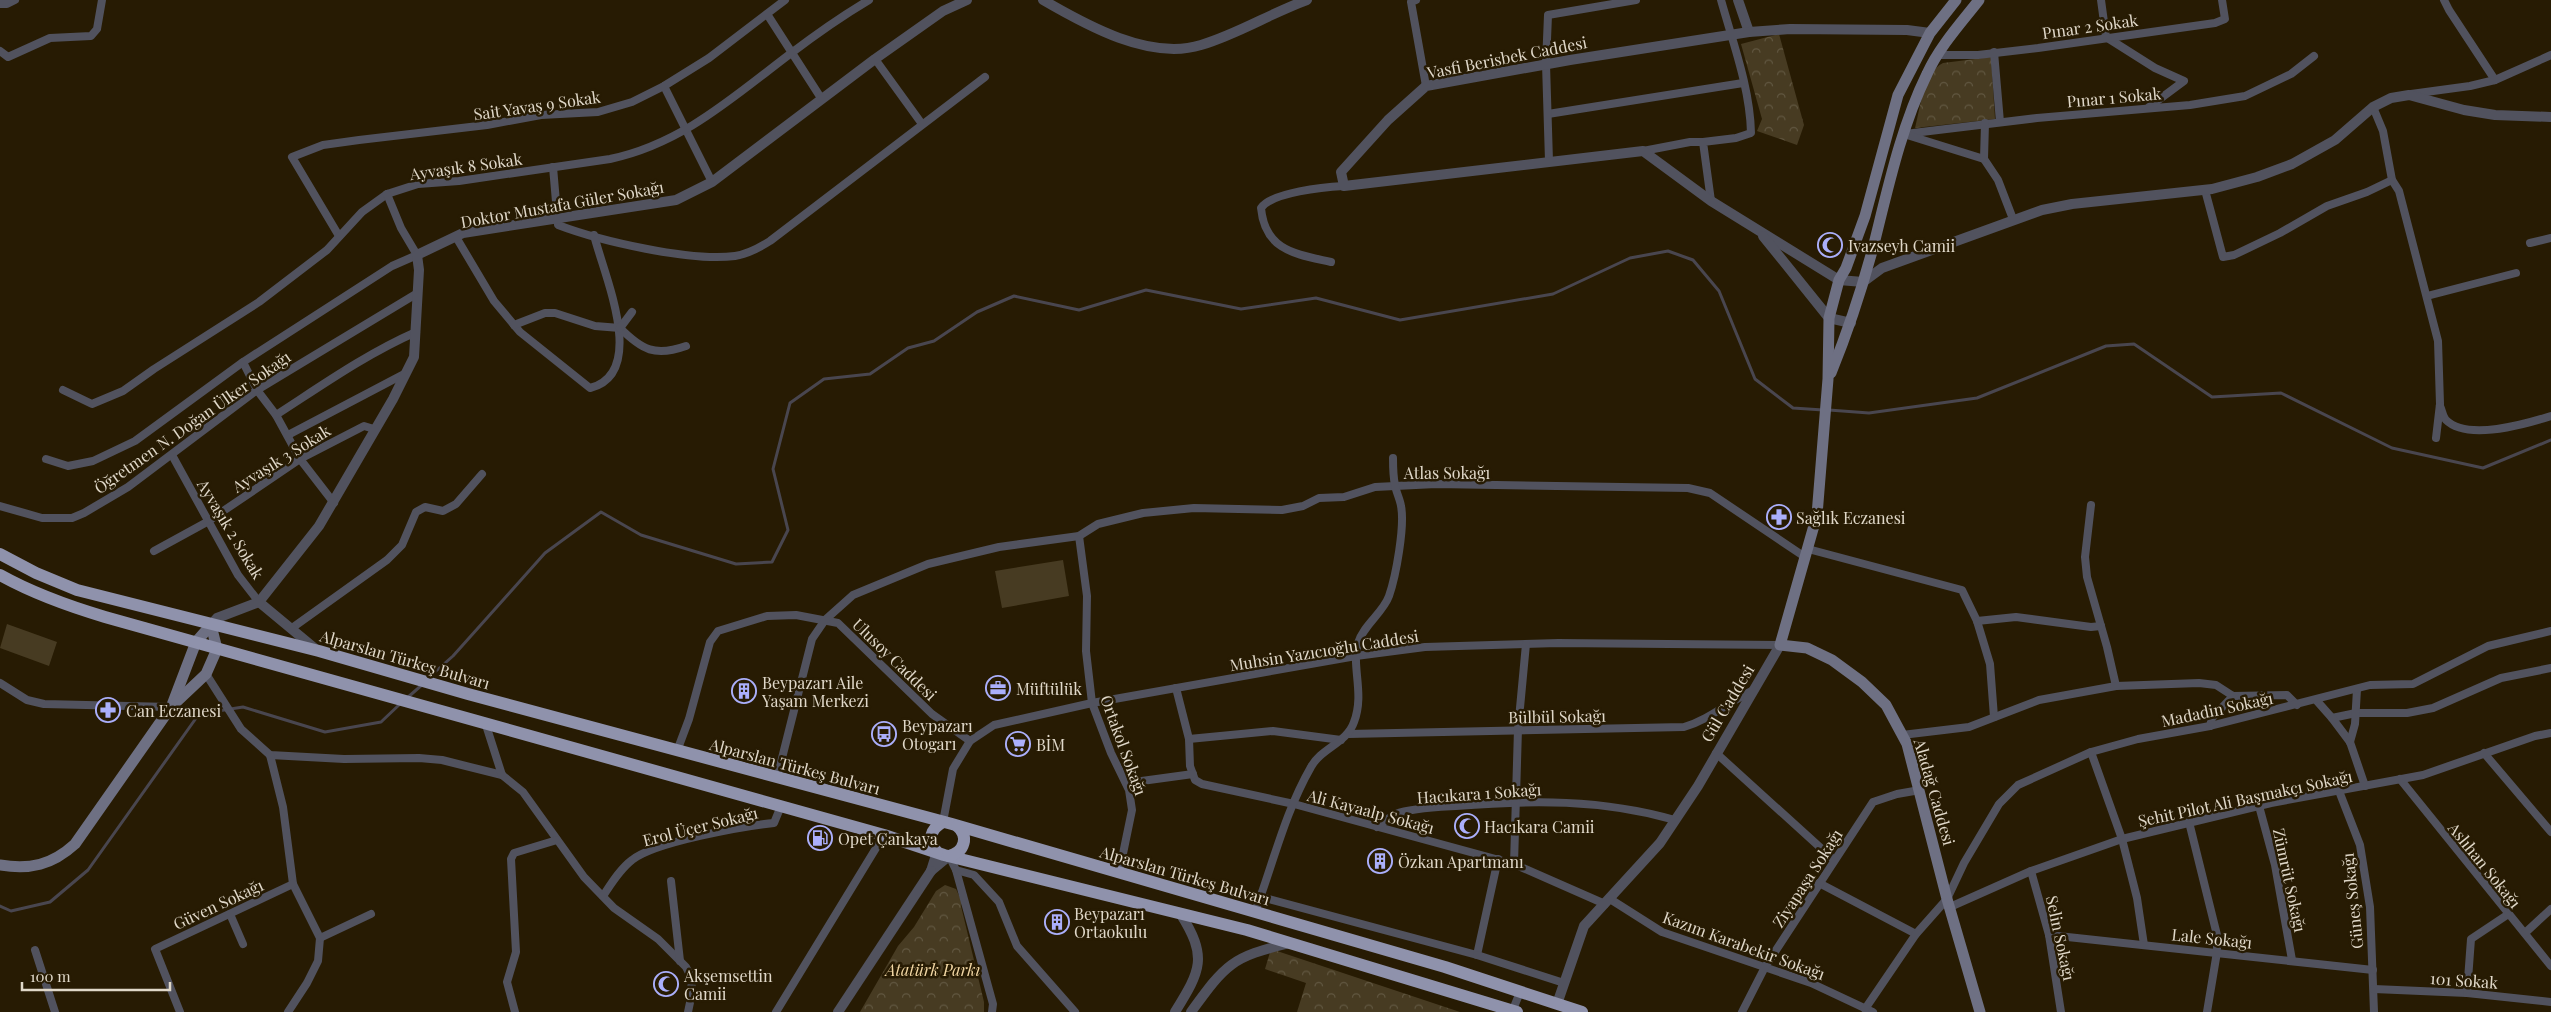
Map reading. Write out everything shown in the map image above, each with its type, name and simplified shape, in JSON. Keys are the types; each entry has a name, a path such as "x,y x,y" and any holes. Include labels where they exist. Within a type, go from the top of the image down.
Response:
{"highway":[{"name":"Alparslan Türkeş Bulvarı","path":"0,554 36,573 77,590 319,651 468,694 943,822 1445,967 1582,1012"},
{"path":"0,575 25,589 62,604 217,649 445,711 884,835 949,856 1290,943 1514,1011"},
{"path":"937,852 932,845 931,836 935,827 943,822"},
{"path":"949,856 958,852 964,845 964,836 957,826"}],"main road":[{"name":"Gül Caddesi","path":"1780,645 1817,515 1828,379 1830,318 1839,280 1846,268 1865,216 1898,95 1929,36 1956,0"},
{"name":"Gül Caddesi","path":"1828,379 1851,323 1915,104 1938,55 1979,0"},
{"path":"1918,55 1938,55 1929,36"},
{"path":"171,707 196,642 210,625"},
{"path":"0,865 27,868 46,865 64,854 84,832 171,707 206,674 217,649 210,625"},
{"name":"Aladağ Caddesi","path":"1780,645 1807,648 1832,660 1862,682 1886,706 1902,736 1920,790 1948,903 1980,1012"}],"street":[{"path":"0,4 15,0"},
{"path":"0,51 8,57 50,38 90,36 97,29 102,0"},
{"name":"Sait Yavaş 9 Sokak","path":"339,236 292,157 324,145 487,125 541,115 598,112 632,102 664,86 709,58 786,0"},
{"name":"Ayvaşık 8 Sokak","path":"63,390 92,404 123,391 259,302 327,250 362,212 387,194 418,184 553,168 634,154 686,131 733,99 791,53 869,0"},
{"name":"Doktor Mustafa Güler Sokağı","path":"46,459 68,466 93,461 135,441 243,362 392,266 463,233 556,217 676,200 712,182 875,59 943,11 967,0"},
{"path":"1043,0 1067,14 1126,41 1155,47 1177,48 1199,46 1307,0"},
{"path":"1416,0 1411,2 1426,86"},
{"path":"1549,161 1546,64 1548,15 1636,0"},
{"path":"1331,262 1308,258 1277,245 1268,232 1261,208 1265,203 1318,188 1643,151 1690,142 1736,138 1751,133 1750,114 1743,82 1732,36 1720,0"},
{"path":"1738,0 1749,32"},
{"path":"2101,0 2106,37 2154,68 2184,81 2147,108"},
{"name":"Pınar 2 Sokak","path":"1938,55 1994,52 2215,23 2225,19 2222,0"},
{"path":"2444,0 2495,80"},
{"path":"767,14 822,98"},
{"name":"Vasfi Berisbek Caddesi","path":"1344,186 1342,172 1388,120 1426,86 1546,64 1749,32 1800,29 1907,30 1929,36"},
{"path":"1994,52 2000,122"},
{"path":"1643,151 1711,201 1761,234 1790,249 1839,280 1863,282 1882,268 2013,219 2072,204 2205,190 2257,177 2292,164 2335,140 2373,107 2391,98 2470,86 2495,80 2551,55"},
{"name":"Pınar 1 Sokak","path":"1905,134 2000,122 2190,105 2246,96 2285,78 2314,56"},
{"path":"875,59 922,124"},
{"path":"553,168 558,225 625,244 702,256 737,256 756,250 985,77"},
{"path":"1548,114 1743,82"},
{"path":"664,86 712,182"},
{"path":"2409,95 2464,110 2495,115 2551,117"},
{"path":"2373,107 2383,131 2392,180 2399,190 2428,296 2438,341 2440,404 2436,438"},
{"path":"1985,124 1984,159 1998,180 2013,219"},
{"path":"1905,134 1984,159"},
{"path":"1703,142 1711,201"},
{"path":"2205,190 2223,256 2234,255 2280,233 2327,206 2373,190 2392,180"},
{"path":"210,625 218,618 259,602 319,526 334,503 407,373 414,357 416,294 419,270 417,255 401,228 387,194"},
{"path":"1761,234 1830,318 1851,323"},
{"path":"456,237 494,301 514,324 541,350 590,388 603,382 617,365 621,352 620,328 594,235"},
{"path":"2530,243 2551,238"},
{"path":"2428,296 2516,274"},
{"name":"Öğretmen N. Doğan Ülker Sokağı","path":"0,506 42,518 72,518 128,488 257,390 416,294"},
{"path":"620,328 632,312"},
{"path":"514,324 546,313 555,313 595,326 620,328 635,344 644,348 664,352 686,346"},
{"path":"276,415 332,378 390,344 416,332"},
{"path":"243,362 257,390 276,415 300,459 334,503"},
{"path":"288,435 407,373"},
{"path":"2440,404 2445,420 2460,428 2479,430 2510,427 2551,416"},
{"name":"Ayvaşık 3 Sokak","path":"154,551 207,522 300,459 364,426 374,429"},
{"name":"Ayvaşık 2 Sokak","path":"172,456 238,575 259,602 319,651"},
{"path":"1256,912 1281,834 1315,760 1348,734 1354,723 1360,692 1356,656 1358,643 1366,626 1389,598 1403,528 1402,506 1395,486 1393,458"},
{"path":"292,628 387,560 402,544 416,512 425,508 443,511 456,504 482,474"},
{"name":"Atlas Sokağı","path":"1079,536 1098,524 1144,513 1194,508 1282,510 1303,506 1319,498 1344,497 1375,487 1436,484 1688,488 1710,493 1807,553 1962,590 1977,622 1990,664 1994,717"},
{"path":"2091,505 2085,557 2087,577 2116,686"},
{"name":"Ulusoy Caddesi","path":"825,620 853,595 928,564 999,547 1079,536"},
{"name":"Ortakol Sokağı","path":"1079,536 1087,596 1086,651 1092,703 1111,753 1127,784 1132,810 1119,873"},
{"path":"677,751 689,719 710,642 718,631 766,616 796,615 825,620 812,639 777,778"},
{"path":"1977,622 2016,617 2091,627 2101,626"},
{"name":"Ulusoy Caddesi","path":"825,620 838,623 932,714 970,741"},
{"name":"Madadin Sokağı","path":"1948,903 1964,863 1999,804 2018,785 2091,752 2138,739 2210,726 2317,701 2370,686 2413,684 2488,646 2551,631"},
{"path":"1514,864 1518,801 1518,729 1526,644"},
{"name":"Muhsin Yazıcıoğlu Caddesi","path":"943,822 953,769 970,741 994,725 1092,703 1356,656 1425,647 1526,644 1780,645"},
{"name":"Gül Caddesi","path":"1557,1004 1584,926 1660,843 1698,786 1780,645"},
{"path":"2332,718 2356,712 2407,714 2433,708 2501,678 2551,668"},
{"path":"206,674 241,729 270,755 283,808 293,884 320,938 318,961 307,983 288,1012"},
{"path":"0,683 27,700 44,704 171,707"},
{"path":"1902,736 1959,729 2039,700 2116,686 2199,683 2216,685 2233,696 2287,695 2297,705"},
{"path":"1127,784 1192,774 1189,739 1176,688"},
{"name":"Bülbül Sokağı","path":"1348,734 1684,727 1714,715 1740,696 1756,689"},
{"path":"2350,742 2356,712 2357,689"},
{"path":"2210,726 2212,718 2233,696"},
{"path":"2317,701 2350,742 2365,786"},
{"path":"484,722 502,774"},
{"path":"1189,739 1273,732 1340,740"},
{"name":"Şehit Pilot Ali Başmakçı Sokağı","path":"1869,1010 1916,934 1948,903 2122,839 2259,806 2423,775 2535,736 2551,733"},
{"path":"2091,752 2122,839 2137,898 2144,945"},
{"path":"1716,753 1834,860"},
{"path":"2484,753 2551,832"},
{"path":"270,755 344,759 427,758 502,774 522,792 584,877 614,908 658,939 680,961 691,977 692,993 688,1012"},
{"name":"Ali Kayaalp Sokağı","path":"1192,774 1195,780 1202,784 1294,804 1498,859 1607,901"},
{"name":"Aslıhan Sokağı","path":"2400,779 2551,966"},
{"name":"Ziyapaşa Sokağı","path":"1742,1012 1765,967 1873,802 1897,794 1920,790"},
{"name":"Güneş Sokağı","path":"2339,791 2360,845 2370,907 2374,1012"},
{"name":"Hacıkara 1 Sokağı","path":"1377,827 1396,814 1434,808 1518,801 1602,804 1638,809 1675,820"},
{"name":"Erol Üçer Sokağı","path":"603,896 623,867 638,855 662,846 741,827 774,823 781,806"},
{"name":"Zümrüt Sokağı","path":"2259,806 2275,865 2292,960"},
{"path":"2189,822 2217,935 2217,952 2207,1012"},
{"path":"776,1012 884,835"},
{"path":"515,1012 507,982 516,952 511,859 514,854 557,840"},
{"path":"838,1012 931,871 937,852"},
{"path":"931,871 949,856 956,870 993,1004 992,1012"},
{"path":"1477,955 1498,859"},
{"path":"956,870 974,875 999,902 1017,946 1074,1012"},
{"name":"Selin Sokağı","path":"2031,871 2049,935 2060,1012"},
{"path":"671,881 680,961"},
{"path":"1819,883 1916,934"},
{"name":"Güven Sokağı","path":"180,1012 155,949 293,884"},
{"path":"1261,896 1477,955 1564,983"},
{"name":"Kazım Karabekir Sokağı","path":"1607,901 1662,932 1812,983 1869,1010"},
{"path":"2525,933 2551,909"},
{"path":"230,914 243,944"},
{"path":"320,938 371,914"},
{"path":"1175,1012 1194,981 1199,958 1194,936 1180,914"},
{"path":"2467,993 2471,939 2508,915"},
{"name":"Lale Sokağı","path":"2049,935 2373,970"},
{"path":"1191,1012 1218,974 1235,961 1257,951 1290,943"},
{"path":"35,950 55,1012"},
{"name":"101 Sokak","path":"2374,989 2467,993 2551,1002"},
{"path":"1514,1011 1520,992"}],"green space":[{"path":"1779,34 1804,125 1797,145 1757,131 1762,119 1741,44"},
{"path":"1991,57 1995,119 1915,128 1927,83 1931,74 1937,68 1943,63"},
{"path":"1063,560 1069,596 1002,608 995,571"},
{"path":"7,624 57,642 49,666 0,648"},
{"name":"Atatürk Parkı","path":"945,885 956,889 962,902 961,906 984,1002 984,1012 860,1012 898,946 914,927 936,891"},
{"path":"1271,949 1460,1012 1297,1012 1306,983 1265,969"}],"waterway":[{"path":"427,679 453,656 545,553 601,512 641,535 736,564 772,562 788,530 773,469 790,403 824,379 870,374 908,348 934,341 977,312 1014,296 1079,310 1146,290 1241,309 1316,298 1400,320 1553,294 1630,258 1668,251 1693,260 1719,291 1755,379 1793,408 1823,410"},
{"path":"1829,410 1869,413 1977,398 2106,346 2134,344 2212,397 2281,393 2392,448 2483,468 2551,440"},
{"path":"407,698 423,684"},
{"path":"0,906 11,911 50,902 88,870 199,714 243,707 325,732 381,722 400,704"}],"place":[{"name":"Ivazseyh Camii","path":"1830,245"},
{"name":"Sağlık Eczanesi","path":"1779,517"},
{"name":"Müftülük","path":"998,688"},
{"name":"Beypazarı Aile Yaşam Merkezi","path":"744,691"},
{"name":"Can Eczanesi","path":"108,710"},
{"name":"Beypazarı Otogarı","path":"884,734"},
{"name":"BİM","path":"1018,744"},
{"name":"Hacıkara Camii","path":"1467,826"},
{"name":"Opet Çankaya","path":"820,838"},
{"name":"Özkan Apartmanı","path":"1380,861"},
{"name":"Beypazarı Ortaokulu","path":"1057,922"},
{"name":"Akşemsettin Camii","path":"666,984"}]}
